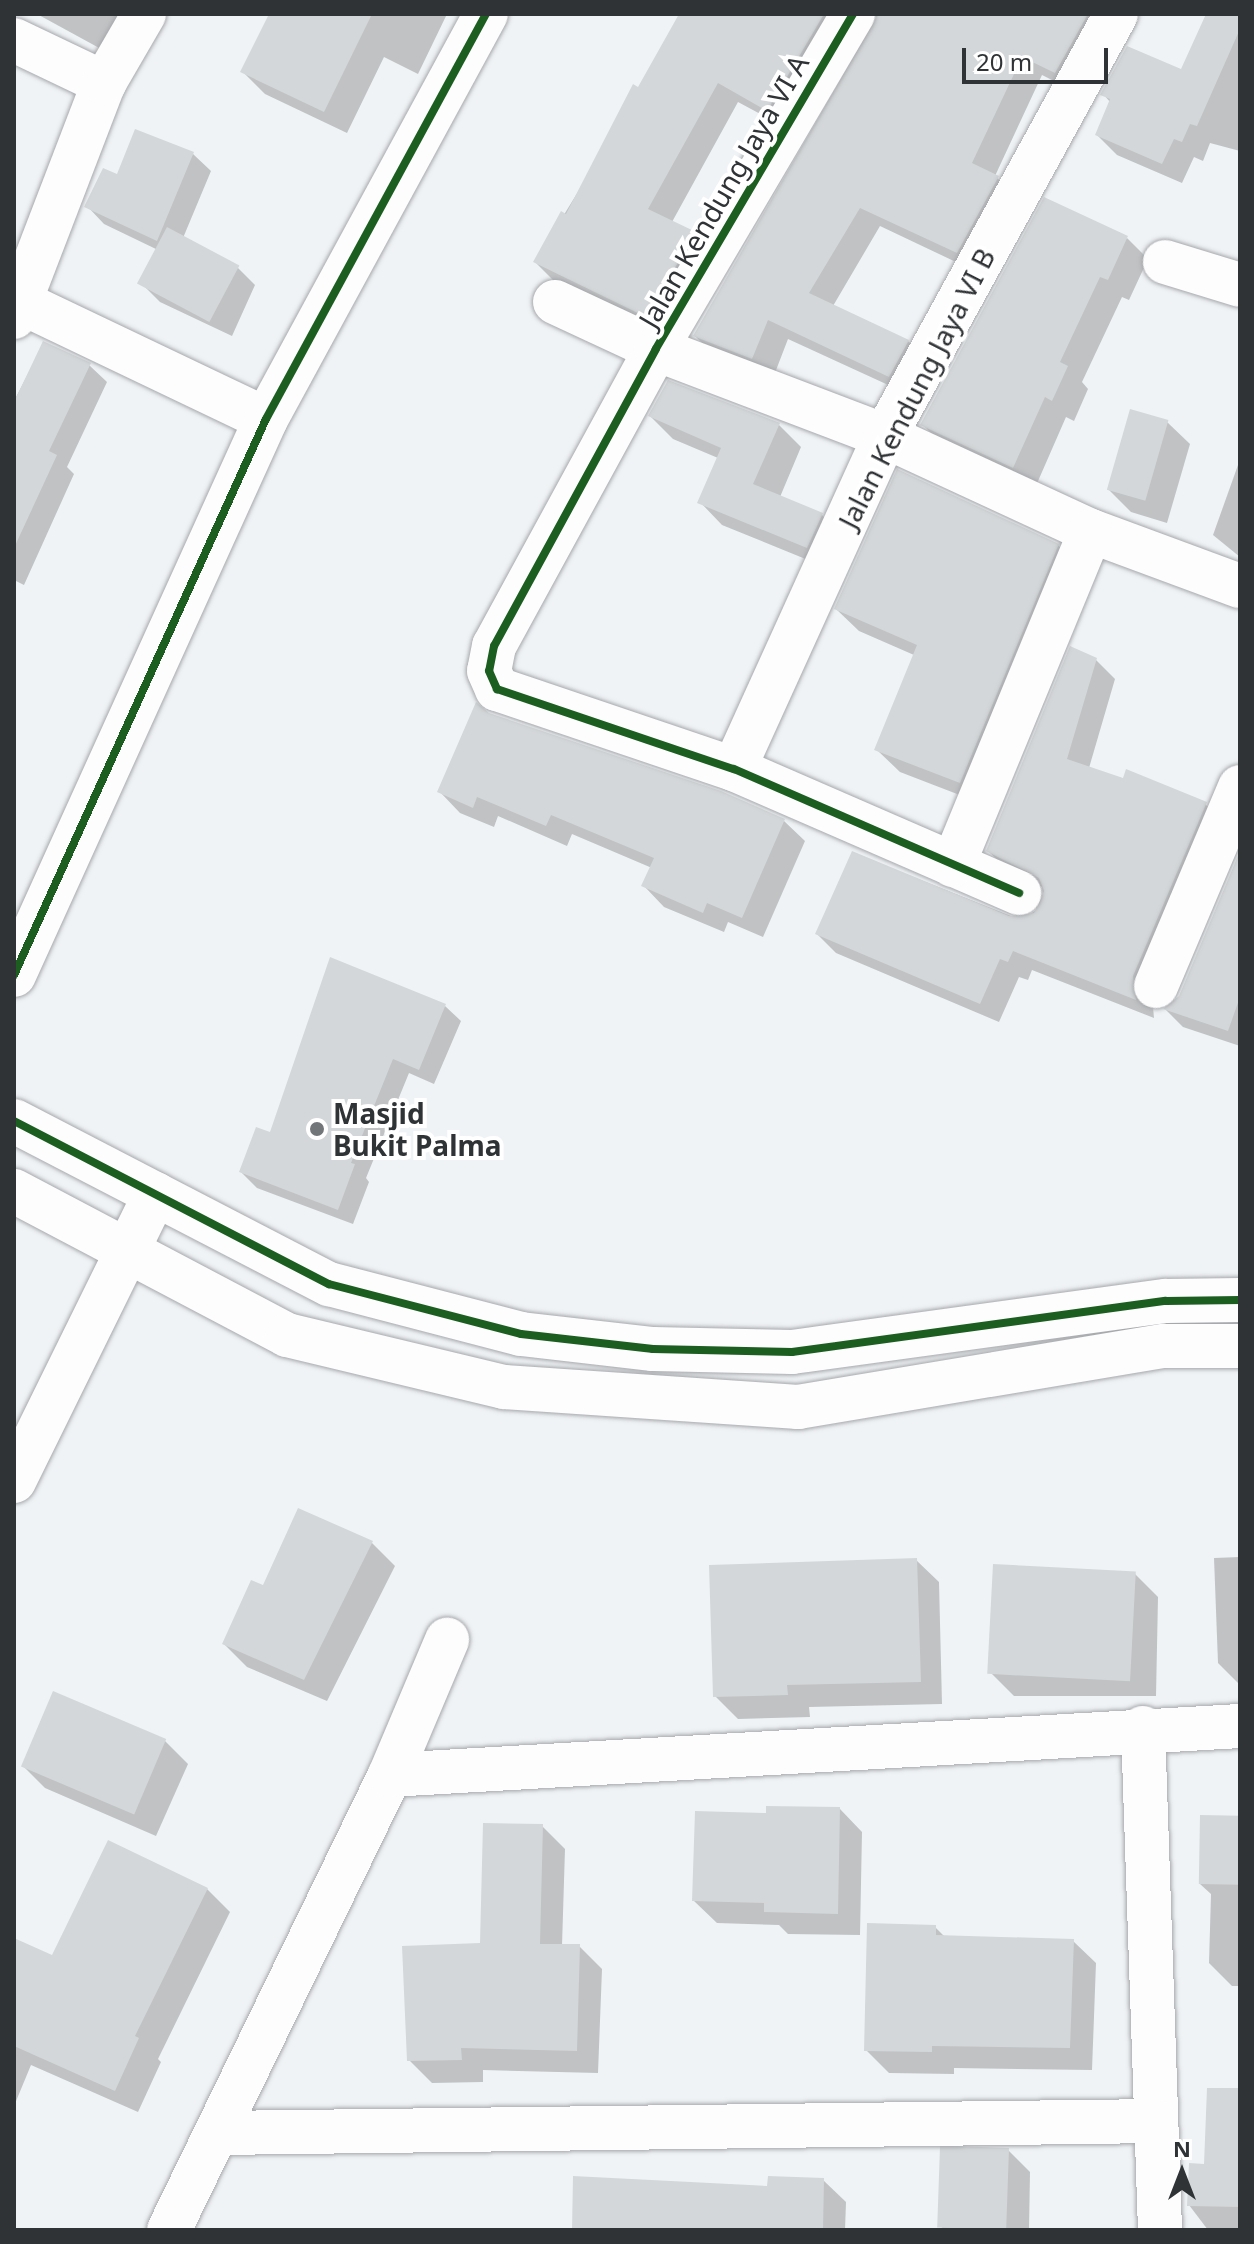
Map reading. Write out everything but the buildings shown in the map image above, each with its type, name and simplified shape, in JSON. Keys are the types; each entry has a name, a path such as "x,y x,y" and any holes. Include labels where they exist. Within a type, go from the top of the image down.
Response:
{"street":[{"path":"144,14 104,83 16,306 266,419"},
{"path":"14,975 266,419 486,14"},
{"name":"Jalan Kendung Jaya VI A","path":"853,14 656,349 494,646 489,671 497,689 734,769 1019,893"},
{"name":"Jalan Kendung Jaya VI B","path":"734,769 885,436 1116,14"},
{"path":"14,40 104,83"},
{"path":"1165,262 1240,285"},
{"path":"555,302 656,349 885,436 1091,531 1240,586"},
{"path":"953,865 1091,531"},
{"path":"1156,986 1240,787"},
{"path":"19,1124 329,1284 521,1334 653,1349 792,1352 1166,1301 1240,1300"},
{"path":"14,1191 287,1335 504,1387 798,1407 1164,1346 1240,1346"},
{"path":"14,1481 155,1194"},
{"path":"792,1352 798,1407"},
{"path":"169,2230 390,1775 447,1640"},
{"path":"390,1775 1143,1728 1240,1726"},
{"path":"1143,1728 1160,2230"},
{"path":"217,2133 1155,2121"}],"cycle path":[{"path":"14,975 266,419 486,14"},
{"path":"853,14 656,349 494,646 489,671 497,689 734,769 1019,893"},
{"path":"14,1121 329,1284 521,1334 653,1349 792,1352 1166,1301 1240,1300"}],"place":[{"name":"Masjid Bukit Palma","path":"317,1129"}]}
